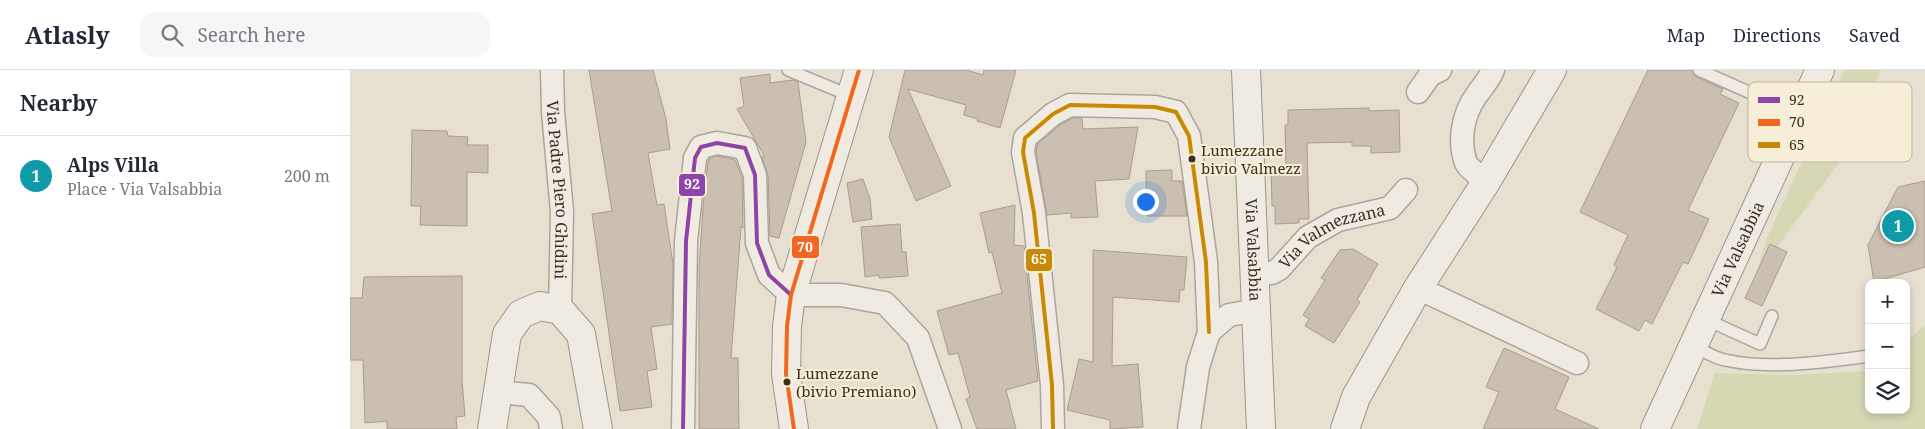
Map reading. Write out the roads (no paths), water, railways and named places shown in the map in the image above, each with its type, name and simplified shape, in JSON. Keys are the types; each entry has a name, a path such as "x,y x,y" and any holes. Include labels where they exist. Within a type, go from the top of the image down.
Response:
{"main road":[{"path":"794,429 786,374 787,326 791,295 859,70"},
{"name":"Via Valsabbia","path":"1246,70 1261,429"},
{"path":"1345,429 1356,397 1418,288 1486,182 1552,70"},
{"name":"Via Valsabbia","path":"1815,82 1820,70"},
{"name":"Via Valsabbia","path":"1656,429 1778,162"},
{"path":"492,429 507,334 521,314 540,306 560,310 581,334 598,429"}],"street":[{"name":"Via Padre Piero Ghidini","path":"552,70 553,112 562,212 560,310"},
{"path":"1418,92 1430,75 1440,70"},
{"path":"1486,182 1467,164 1461,138 1466,118 1475,97 1493,70"},
{"path":"1053,429 1052,385 1034,213 1023,152 1025,138 1053,114 1070,105 1154,108 1176,112 1189,136 1206,262 1208,332 1198,367 1189,429"},
{"path":"683,429 686,241 695,158 701,147 717,143 745,148 755,175 757,243 769,275 791,295 841,295 884,303 918,338 950,429"},
{"name":"Via Valmezzana","path":"1255,273 1272,273 1279,269 1308,237 1338,220 1390,208 1406,190"},
{"path":"1418,288 1577,363"},
{"path":"1208,332 1229,315 1257,310"},
{"path":"498,392 529,395 549,417 551,429"}],"lane":[{"path":"788,70 852,96"},
{"path":"1700,70 1748,92"},
{"path":"1705,319 1760,344 1772,316"},
{"path":"1693,346 1724,360 1762,364 1813,363 1865,356"}],"place":[{"name":"Lumezzane bivio Valmezz","path":"1192,159"},
{"name":"Alps Villa","path":"1898,226"},
{"name":"Lumezzane (bivio Premiano)","path":"787,382"}]}
